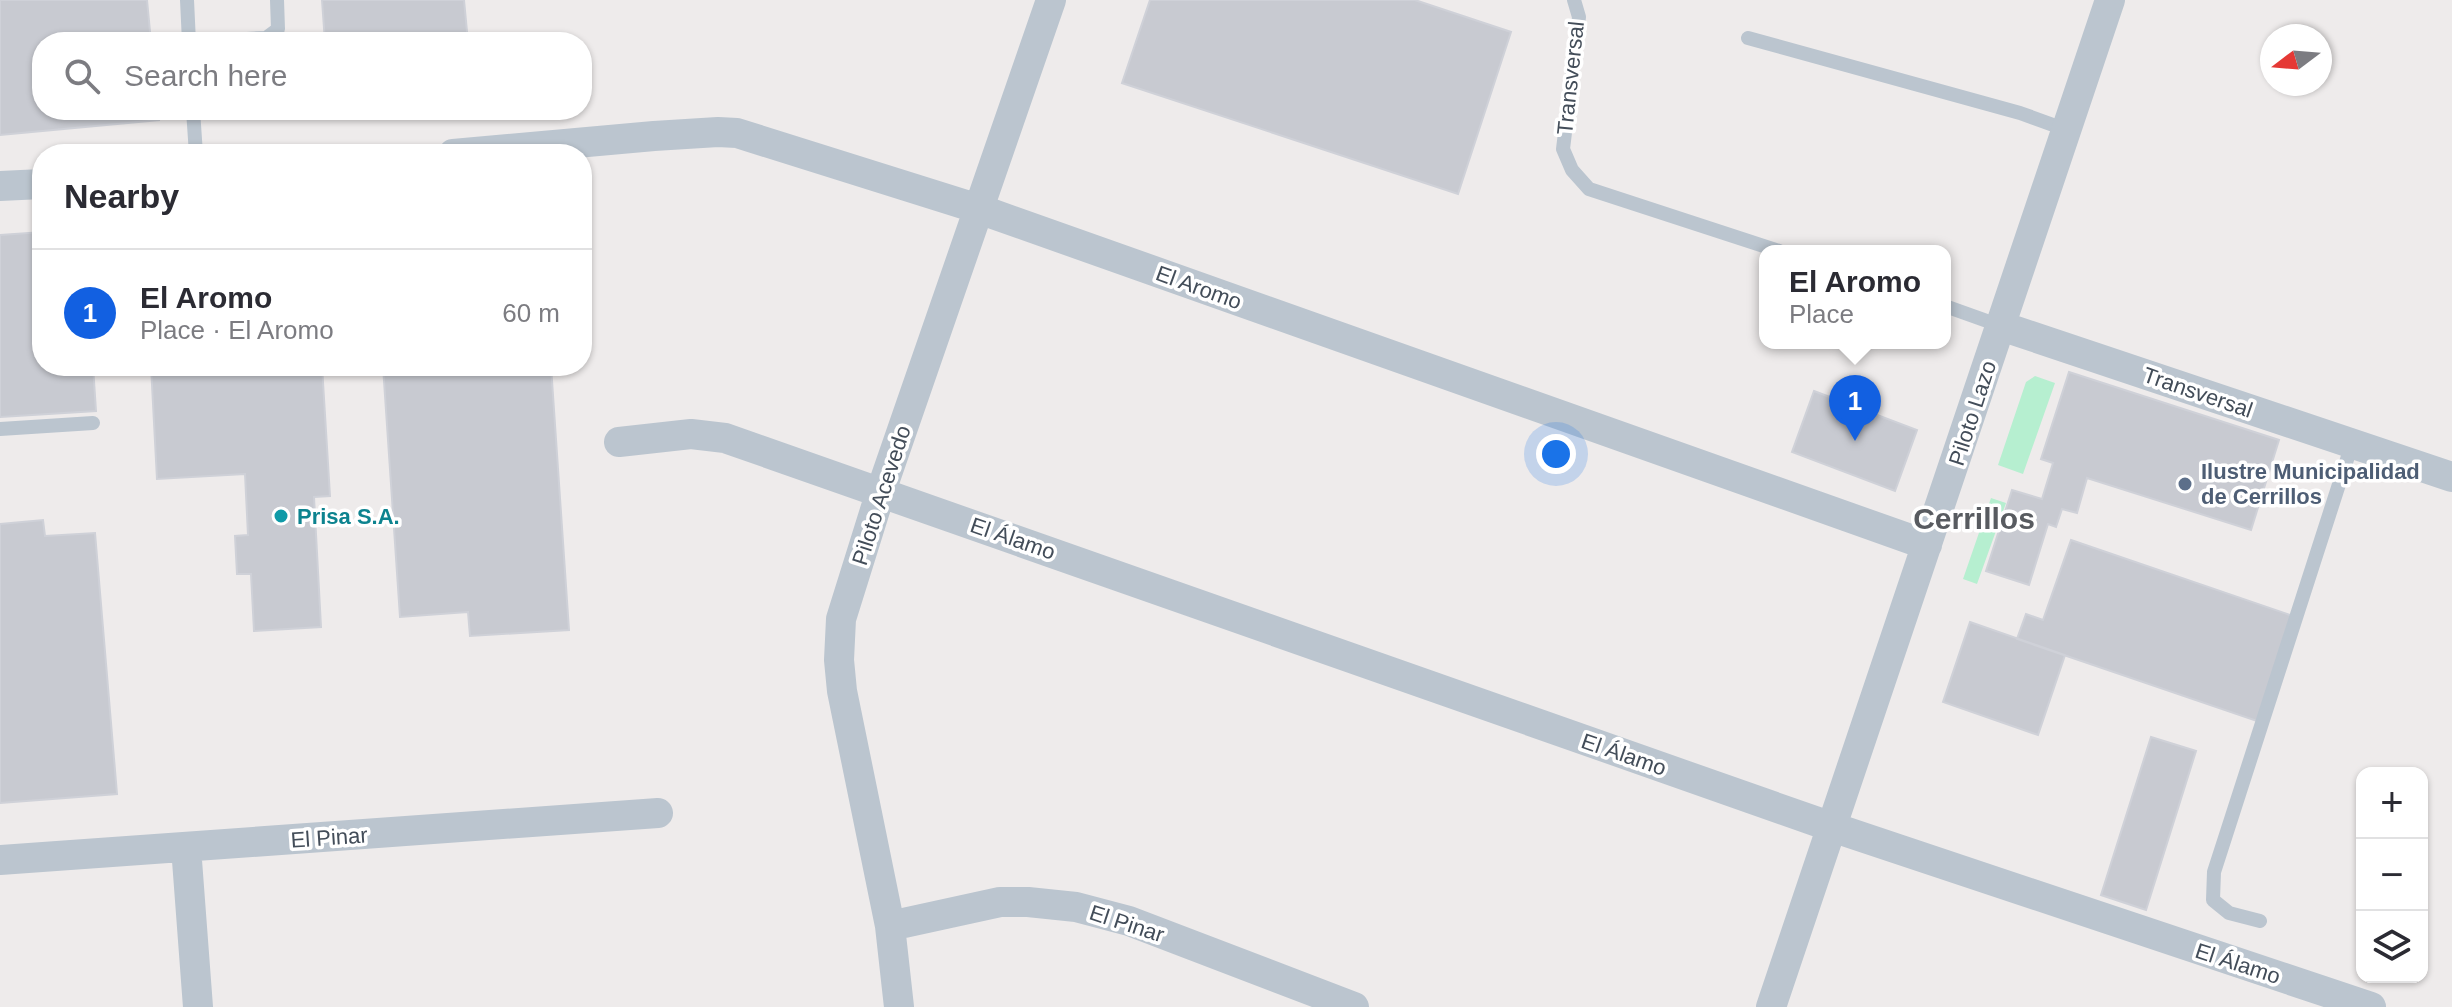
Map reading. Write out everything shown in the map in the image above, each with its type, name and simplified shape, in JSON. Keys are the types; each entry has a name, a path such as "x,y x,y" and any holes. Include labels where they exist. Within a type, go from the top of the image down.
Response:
{"street":[{"name":"Piloto Acevedo","path":"899,1007 890,926 842,691 839,660 841,619 881,491 1051,0"},
{"name":"Piloto Lazo","path":"1771,1007 2110,0"},
{"name":"El Aromo","path":"565,144 737,133 979,209 1927,545"},
{"path":"0,186 32,184"},
{"name":"Transversal","path":"2001,326 2452,477"},
{"name":"El Álamo","path":"619,442 691,434 725,438 1832,827 2371,1007"},
{"name":"El Pinar","path":"0,860 658,813"},
{"path":"186,847 198,1007"},
{"name":"El Pinar","path":"890,926 1000,902 1076,907 1129,921 1354,1007"}],"lane":[{"path":"187,0 189,32"},
{"path":"274,32 278,29 277,0"},
{"name":"Transversal","path":"1574,0 1579,17 1563,149 1572,170 1589,189 1761,245"},
{"path":"1748,38 2020,113 2067,130"},
{"path":"194,120 195,144"},
{"name":"Transversal","path":"1951,308 2001,326"},
{"path":"0,429 93,423"},
{"path":"2260,921 2229,913 2213,900 2214,872 2352,444"}],"green space":[{"path":"2035,376 2055,383 2023,474 1998,465 2026,382"},
{"path":"1991,498 2006,503 1977,584 1963,579"}],"building":[{"path":"0,0 147,0 150,32 32,32 32,120 159,120 0,135"},
{"path":"322,0 464,0 467,32 324,32"},
{"path":"1150,0 1415,0 1511,32 1458,194 1122,83"},
{"path":"32,233 32,376 94,376 96,411 0,417 0,235"},
{"name":"Ilustre Municipalidad de Cerrillos","path":"2069,372 2279,440 2251,530 2087,478 2077,513 2062,509 2056,527 2048,524 2029,585 1986,571 2012,490 2042,499 2053,463 2041,459"},
{"name":"Prisa S.A.","path":"152,376 323,376 330,496 314,497 321,627 254,631 251,574 237,574 235,536 248,535 245,474 157,479"},
{"path":"384,376 552,376 569,630 470,636 468,612 400,617"},
{"path":"1814,391 1917,430 1895,491 1792,452"},
{"path":"43,520 45,536 95,533 117,794 0,803 0,524"},
{"path":"2071,540 2293,616 2257,721 2017,639 2026,614 2043,620"},
{"path":"1970,622 2065,655 2038,735 1943,702"},
{"path":"2151,737 2196,751 2146,910 2101,895"}],"place":[{"name":"El Aromo","path":"1855,441"},
{"name":"Ilustre Municipalidad de Cerrillos","path":"2185,484"},
{"name":"Prisa S.A.","path":"281,516"}],"district":[{"name":"Cerrillos","path":"1974,519"}]}
